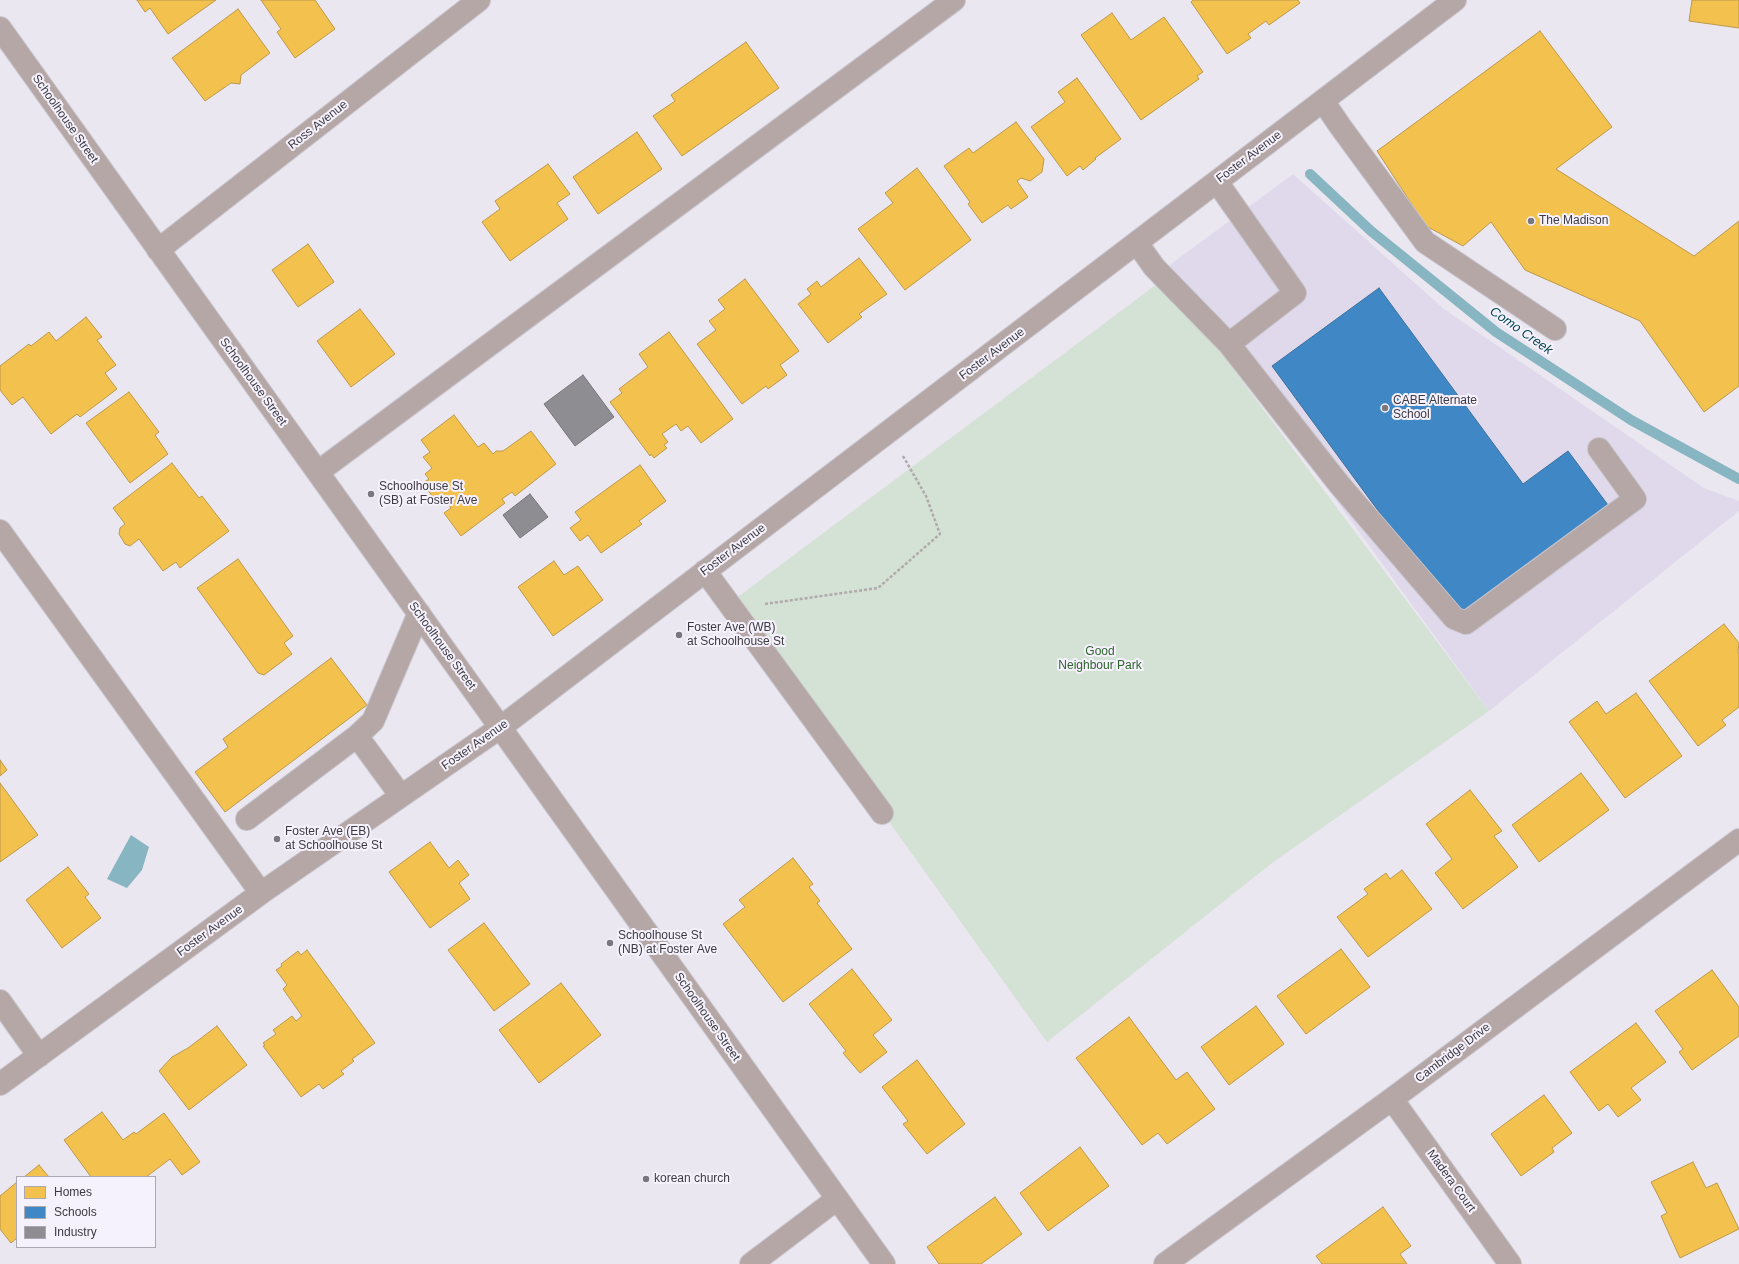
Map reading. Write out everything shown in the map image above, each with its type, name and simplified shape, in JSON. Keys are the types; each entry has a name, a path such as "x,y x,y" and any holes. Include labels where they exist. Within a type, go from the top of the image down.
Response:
{"street":[{"name":"Ross Avenue","path":"158,250 479,0"},
{"path":"318,472 954,0"},
{"name":"Foster Avenue","path":"0,1084 261,893 501,727 1455,0"},
{"name":"Schoolhouse Street","path":"0,28 884,1264"},
{"path":"1323,101 1425,242 1555,329"},
{"path":"1217,182 1295,293 1229,344"},
{"path":"1137,243 1154,267 1229,344 1339,484 1454,618 1466,623 1634,499 1599,449"},
{"path":"0,531 261,893"},
{"path":"705,571 882,813"},
{"path":"247,818 357,736 373,721 419,613"},
{"path":"357,736 401,796"},
{"name":"Cambridge Drive","path":"1165,1264 1392,1099 1739,840"},
{"path":"0,1002 39,1056"},
{"name":"Madera Court","path":"1392,1099 1510,1264"},
{"path":"750,1264 837,1200"}],"path":[{"path":"725,600 747,606 878,588 940,534 926,496 903,456"}],"shaded area":[{"path":"1293,174 1444,309 1704,488 1739,501 1739,511 1489,711 1167,267"}],"green space":[{"name":"Good Neighbour Park","path":"1165,278 1489,711 1272,863 1047,1042 731,602"}],"water":[{"path":"131,835 149,847 142,870 127,888 107,879"}],"building: Homes":[{"path":"137,0 216,0 168,34 150,8 145,12"},
{"path":"261,0 315,0 335,29 295,58 277,32 281,29"},
{"path":"1193,0 1298,0 1300,3 1269,25 1266,21 1248,34 1251,38 1227,54 1191,2"},
{"path":"1692,0 1739,0 1739,28 1689,21"},
{"path":"238,9 270,53 241,75 240,84 231,83 205,101 172,58"},
{"path":"1112,13 1131,40 1164,17 1203,72 1197,76 1199,79 1141,120 1081,35"},
{"name":"The Madison","path":"1540,31 1612,127 1556,169 1694,256 1739,221 1739,386 1704,412 1640,321 1525,270 1491,222 1463,246 1426,226 1377,151"},
{"path":"746,42 779,88 682,156 653,116 675,101 671,95"},
{"path":"1077,78 1121,139 1095,158 1096,159 1083,170 1080,166 1067,176 1031,127 1065,102 1058,92"},
{"path":"1016,122 1044,159 1042,172 1030,181 1021,178 1017,181 1028,197 1011,209 1008,205 982,223 968,204 970,202 944,166 969,148 973,153"},
{"path":"637,132 662,169 598,214 573,177"},
{"path":"548,164 570,194 557,203 568,219 510,261 482,222 500,209 495,201"},
{"path":"917,168 971,240 905,290 858,229 893,203 885,193"},
{"path":"308,244 334,282 298,307 272,270"},
{"path":"859,258 887,294 859,314 862,317 828,343 798,304 811,294 807,289 817,281 821,287"},
{"path":"745,279 799,351 780,365 787,375 768,389 766,386 742,404 697,344 716,330 709,321 725,309 718,300"},
{"path":"360,309 395,354 351,387 317,341"},
{"path":"86,317 102,337 97,340 116,365 105,373 117,389 80,417 77,414 51,434 23,397 12,405 0,390 0,366 29,344 31,346 49,332 56,341"},
{"path":"669,332 733,419 701,443 688,426 681,431 676,424 662,434 668,442 664,445 667,448 654,458 651,454 650,456 610,402 622,393 619,389 648,367 639,354"},
{"path":"129,392 159,432 155,435 168,454 130,483 86,423"},
{"path":"454,415 478,447 484,443 493,454 496,451 503,451 531,431 556,464 515,496 512,492 502,499 505,503 461,536 444,513 451,508 444,498 437,503 423,483 429,479 425,474 432,468 423,457 430,452 421,440"},
{"path":"172,463 199,498 202,496 229,531 180,568 176,562 163,571 139,539 130,546 125,544 119,534 120,528 125,524 113,508"},
{"path":"640,465 666,501 639,521 642,524 601,553 588,535 580,541 570,528 581,520 575,512"},
{"path":"238,559 293,636 284,643 292,654 264,675 258,673 197,588"},
{"path":"554,561 564,575 578,566 603,600 553,636 518,587"},
{"path":"1724,624 1739,643 1739,707 1722,720 1726,725 1698,746 1649,681"},
{"path":"331,658 367,705 225,812 195,772 228,747 223,739"},
{"path":"1636,693 1682,756 1625,798 1569,722 1597,701 1606,714"},
{"path":"0,760 7,770 0,776"},
{"path":"1581,773 1609,810 1539,862 1512,825"},
{"path":"0,783 38,835 0,862"},
{"path":"1470,790 1502,831 1494,836 1518,867 1463,909 1435,873 1452,859 1426,824"},
{"path":"430,842 449,868 458,860 469,875 459,883 470,899 430,928 389,872"},
{"path":"793,858 813,884 809,887 820,901 817,903 852,949 783,1002 723,924 745,907 739,900"},
{"path":"68,867 89,894 85,897 101,918 62,948 26,900"},
{"path":"1402,870 1432,909 1368,957 1337,917 1368,894 1364,889 1386,873 1390,879"},
{"path":"484,923 530,984 494,1011 448,950"},
{"path":"1341,949 1370,987 1306,1034 1277,996"},
{"path":"307,950 375,1043 352,1059 354,1061 341,1071 344,1074 323,1089 319,1084 301,1097 263,1046 265,1045 263,1043 276,1034 273,1030 292,1016 296,1021 302,1016 283,989 287,985 276,970 282,966 281,964 298,951 301,955"},
{"path":"852,969 892,1020 873,1035 887,1052 860,1073 843,1053 846,1051 809,1004"},
{"path":"1712,970 1739,1007 1739,1036 1692,1070 1679,1052 1683,1049 1655,1011"},
{"path":"561,983 601,1035 539,1083 499,1030"},
{"path":"1256,1006 1284,1044 1229,1085 1201,1047"},
{"path":"1129,1017 1176,1080 1187,1072 1215,1109 1167,1144 1158,1133 1142,1145 1076,1058"},
{"path":"1636,1023 1666,1062 1631,1088 1641,1100 1618,1117 1608,1104 1599,1111 1570,1072"},
{"path":"217,1026 247,1065 189,1110 159,1071 172,1057 188,1048"},
{"path":"917,1060 965,1124 927,1154 903,1124 908,1121 882,1087"},
{"path":"1544,1095 1572,1133 1552,1148 1554,1152 1521,1176 1491,1134"},
{"path":"102,1112 123,1140 134,1132 136,1134 164,1113 200,1162 182,1175 170,1159 147,1176 90,1176 64,1140"},
{"path":"1080,1147 1109,1186 1048,1231 1020,1193"},
{"path":"1693,1162 1706,1188 1717,1183 1739,1229 1680,1258 1661,1216 1667,1213 1651,1182"},
{"path":"39,1165 48,1176 25,1176"},
{"path":"16,1183 16,1239 11,1243 0,1229 0,1196"},
{"path":"995,1197 1022,1234 981,1264 939,1264 927,1247"},
{"path":"1383,1207 1411,1246 1400,1254 1407,1264 1322,1264 1316,1256"}],"building: Schools":[{"name":"CABE Alternate School","path":"1379,288 1523,484 1568,451 1608,505 1460,614 1427,569 1423,572 1272,366"}],"building: Industry":[{"path":"583,375 614,417 575,446 544,404"},
{"path":"530,494 548,517 520,538 503,515"}],"waterway":[{"name":"Como Creek","path":"1310,174 1371,231 1496,332 1631,420 1739,479"}],"place":[{"name":"The Madison","path":"1531,221"},
{"name":"CABE Alternate School","path":"1385,408"},
{"name":"Schoolhouse St (SB) at Foster Ave","path":"371,494"},
{"name":"Foster Ave (WB) at Schoolhouse St","path":"679,635"},
{"name":"Foster Ave (EB) at Schoolhouse St","path":"277,839"},
{"name":"Schoolhouse St (NB) at Foster Ave","path":"610,943"},
{"name":"korean church","path":"646,1179"}]}
